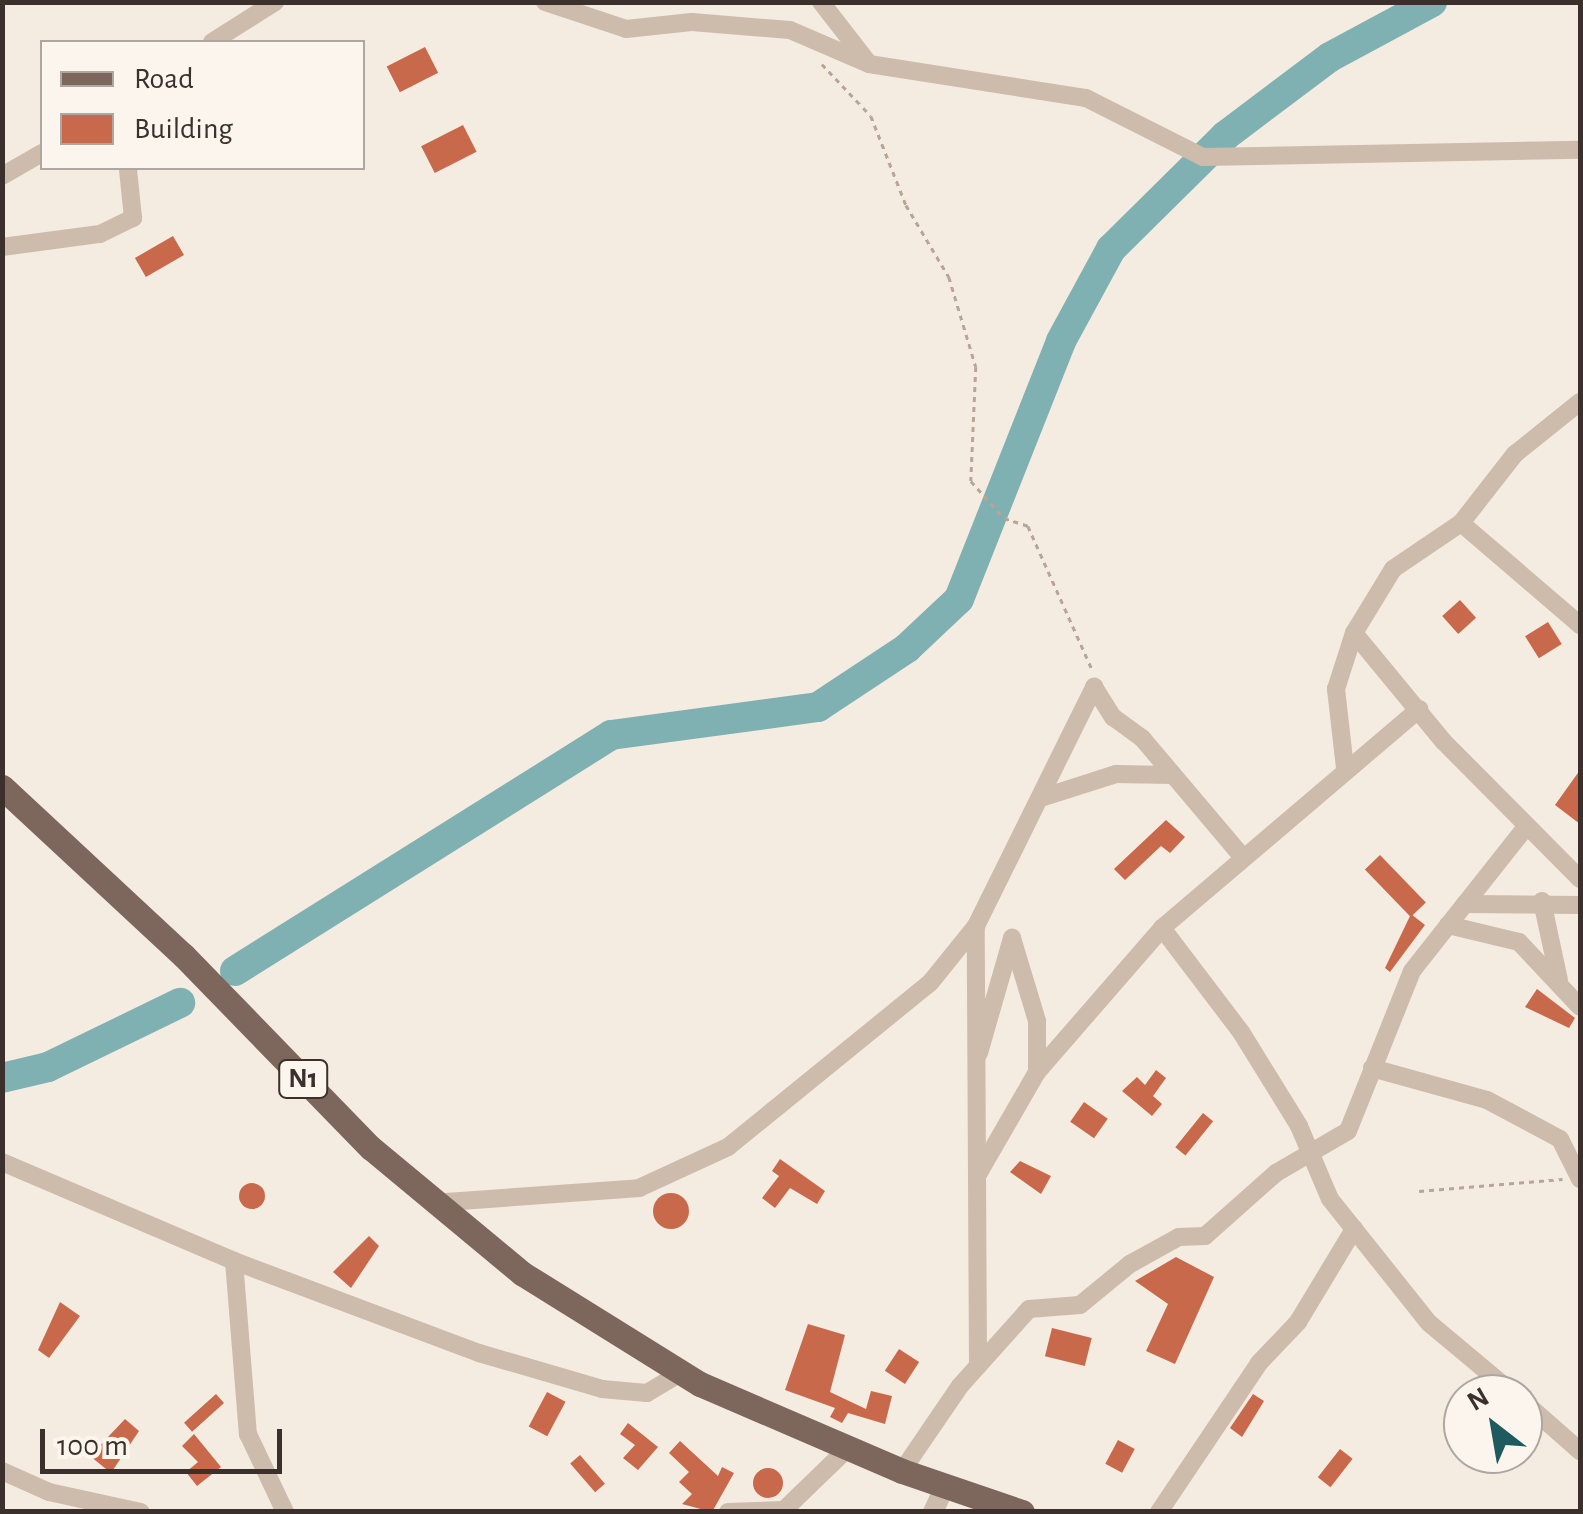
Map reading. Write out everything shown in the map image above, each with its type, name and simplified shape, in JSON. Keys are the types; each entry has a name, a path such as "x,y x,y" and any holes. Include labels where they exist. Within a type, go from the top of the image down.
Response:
{"main road":[{"name":"N1","path":"2,787 432,1203 579,1313 679,1374 902,1470 1022,1512"}],"street":[{"path":"215,40 274,2"},
{"path":"545,2 626,29 692,22 790,30 870,64 1086,98 1203,157 1580,150"},
{"path":"821,2 870,64"},
{"path":"2,176 40,154"},
{"path":"2,247 72,238 133,218 128,170"},
{"path":"72,238 82,220"},
{"path":"1345,768 1336,689 1354,633 1393,570 1461,523 1515,454 1580,402"},
{"path":"1461,523 1580,625"},
{"path":"1354,633 1526,827 1580,878"},
{"path":"1094,687 1113,718 1172,775 1240,854"},
{"path":"432,1203 639,1188 728,1146 930,983 976,926 1044,797 1094,687"},
{"path":"976,1176 1037,1072 1162,928 1240,854 1418,709"},
{"path":"1044,797 1116,774 1172,775"},
{"path":"902,1470 978,1366 1029,1309 1080,1305 1162,1246 1204,1236 1276,1173 1312,1156 1348,1131 1412,971 1526,827"},
{"path":"1542,901 1560,986"},
{"path":"1465,904 1580,904"},
{"path":"976,926 978,1366"},
{"path":"1448,926 1519,942 1580,1007"},
{"path":"1162,928 1241,1032 1354,1229 1430,1323 1490,1374"},
{"path":"976,1062 1002,994 1012,938 1037,1021 1037,1072"},
{"path":"1372,1068 1488,1100 1560,1139 1579,1179"},
{"path":"2,1162 234,1262 478,1353 602,1389 648,1393 679,1374"},
{"path":"1159,1512 1259,1363 1298,1322 1354,1229"},
{"path":"234,1262 248,1434 286,1512"},
{"path":"1543,1419 1580,1451"},
{"path":"728,1512 784,1510 848,1447"},
{"path":"2,1471 49,1492 141,1512"},
{"path":"933,1512 945,1486"}],"path":[{"path":"817,58 870,116 906,205 949,277 976,368 970,481 1004,518 1028,526 1089,654 1094,687"},
{"path":"1419,1192 1579,1179"}],"building":[{"path":"425,47 438,73 400,92 387,67"},
{"path":"463,125 477,152 435,173 421,146"},
{"path":"173,236 184,255 146,277 135,258"},
{"path":"1460,600 1476,618 1458,634 1442,616"},
{"path":"1548,622 1562,644 1539,658 1525,636"},
{"path":"1580,770 1580,824 1555,805"},
{"path":"1166,820 1185,837 1170,853 1161,846 1125,880 1114,869"},
{"path":"1380,855 1426,902 1411,917 1365,870"},
{"path":"1411,914 1425,925 1390,972 1385,968"},
{"path":"1537,989 1575,1018 1569,1028 1525,1007"},
{"path":"1156,1070 1166,1078 1153,1096 1162,1104 1152,1116 1122,1091 1137,1077 1145,1085"},
{"path":"1084,1102 1108,1119 1094,1138 1070,1122"},
{"path":"1203,1113 1213,1121 1185,1155 1175,1147"},
{"path":"780,1159 825,1191 817,1204 790,1188 775,1208 762,1198 779,1176 772,1171"},
{"path":"1020,1161 1051,1176 1041,1194 1010,1172"},
{"path":"252,1183 261,1187 265,1196 261,1205 252,1209 243,1205 239,1196 243,1187"},
{"path":"671,1193 684,1198 689,1211 684,1224 671,1229 658,1224 653,1211 658,1198"},
{"path":"369,1236 379,1246 351,1288 333,1272"},
{"path":"1176,1257 1214,1277 1175,1364 1146,1351 1168,1304 1135,1281"},
{"path":"60,1302 80,1316 49,1358 38,1350"},
{"path":"808,1324 845,1335 830,1392 866,1409 871,1391 892,1396 885,1424 848,1413 842,1423 830,1417 835,1408 785,1390"},
{"path":"1052,1328 1092,1338 1085,1366 1045,1356"},
{"path":"899,1349 919,1362 905,1384 885,1371"},
{"path":"547,1392 566,1402 547,1436 529,1426"},
{"path":"216,1394 224,1403 192,1432 184,1423"},
{"path":"1253,1394 1264,1401 1242,1437 1230,1428"},
{"path":"125,1419 139,1431 111,1473 90,1456"},
{"path":"628,1423 658,1447 638,1470 623,1458 635,1445 620,1434"},
{"path":"194,1434 221,1467 197,1486 186,1472 198,1462 182,1446"},
{"path":"1118,1440 1135,1449 1122,1473 1105,1464"},
{"path":"680,1441 718,1476 722,1467 734,1473 712,1512 682,1504 692,1494 679,1482 689,1472 669,1453"},
{"path":"1340,1449 1353,1459 1330,1487 1318,1477"},
{"path":"580,1455 605,1484 595,1492 570,1464"},
{"path":"768,1468 779,1472 783,1483 779,1494 768,1498 757,1494 753,1483 757,1472"}],"waterway":[{"path":"235,971 611,735 818,707 907,648 959,599 1061,341 1111,249 1225,136 1330,57 1432,2"},
{"path":"2,1078 48,1067 180,1003"}]}
